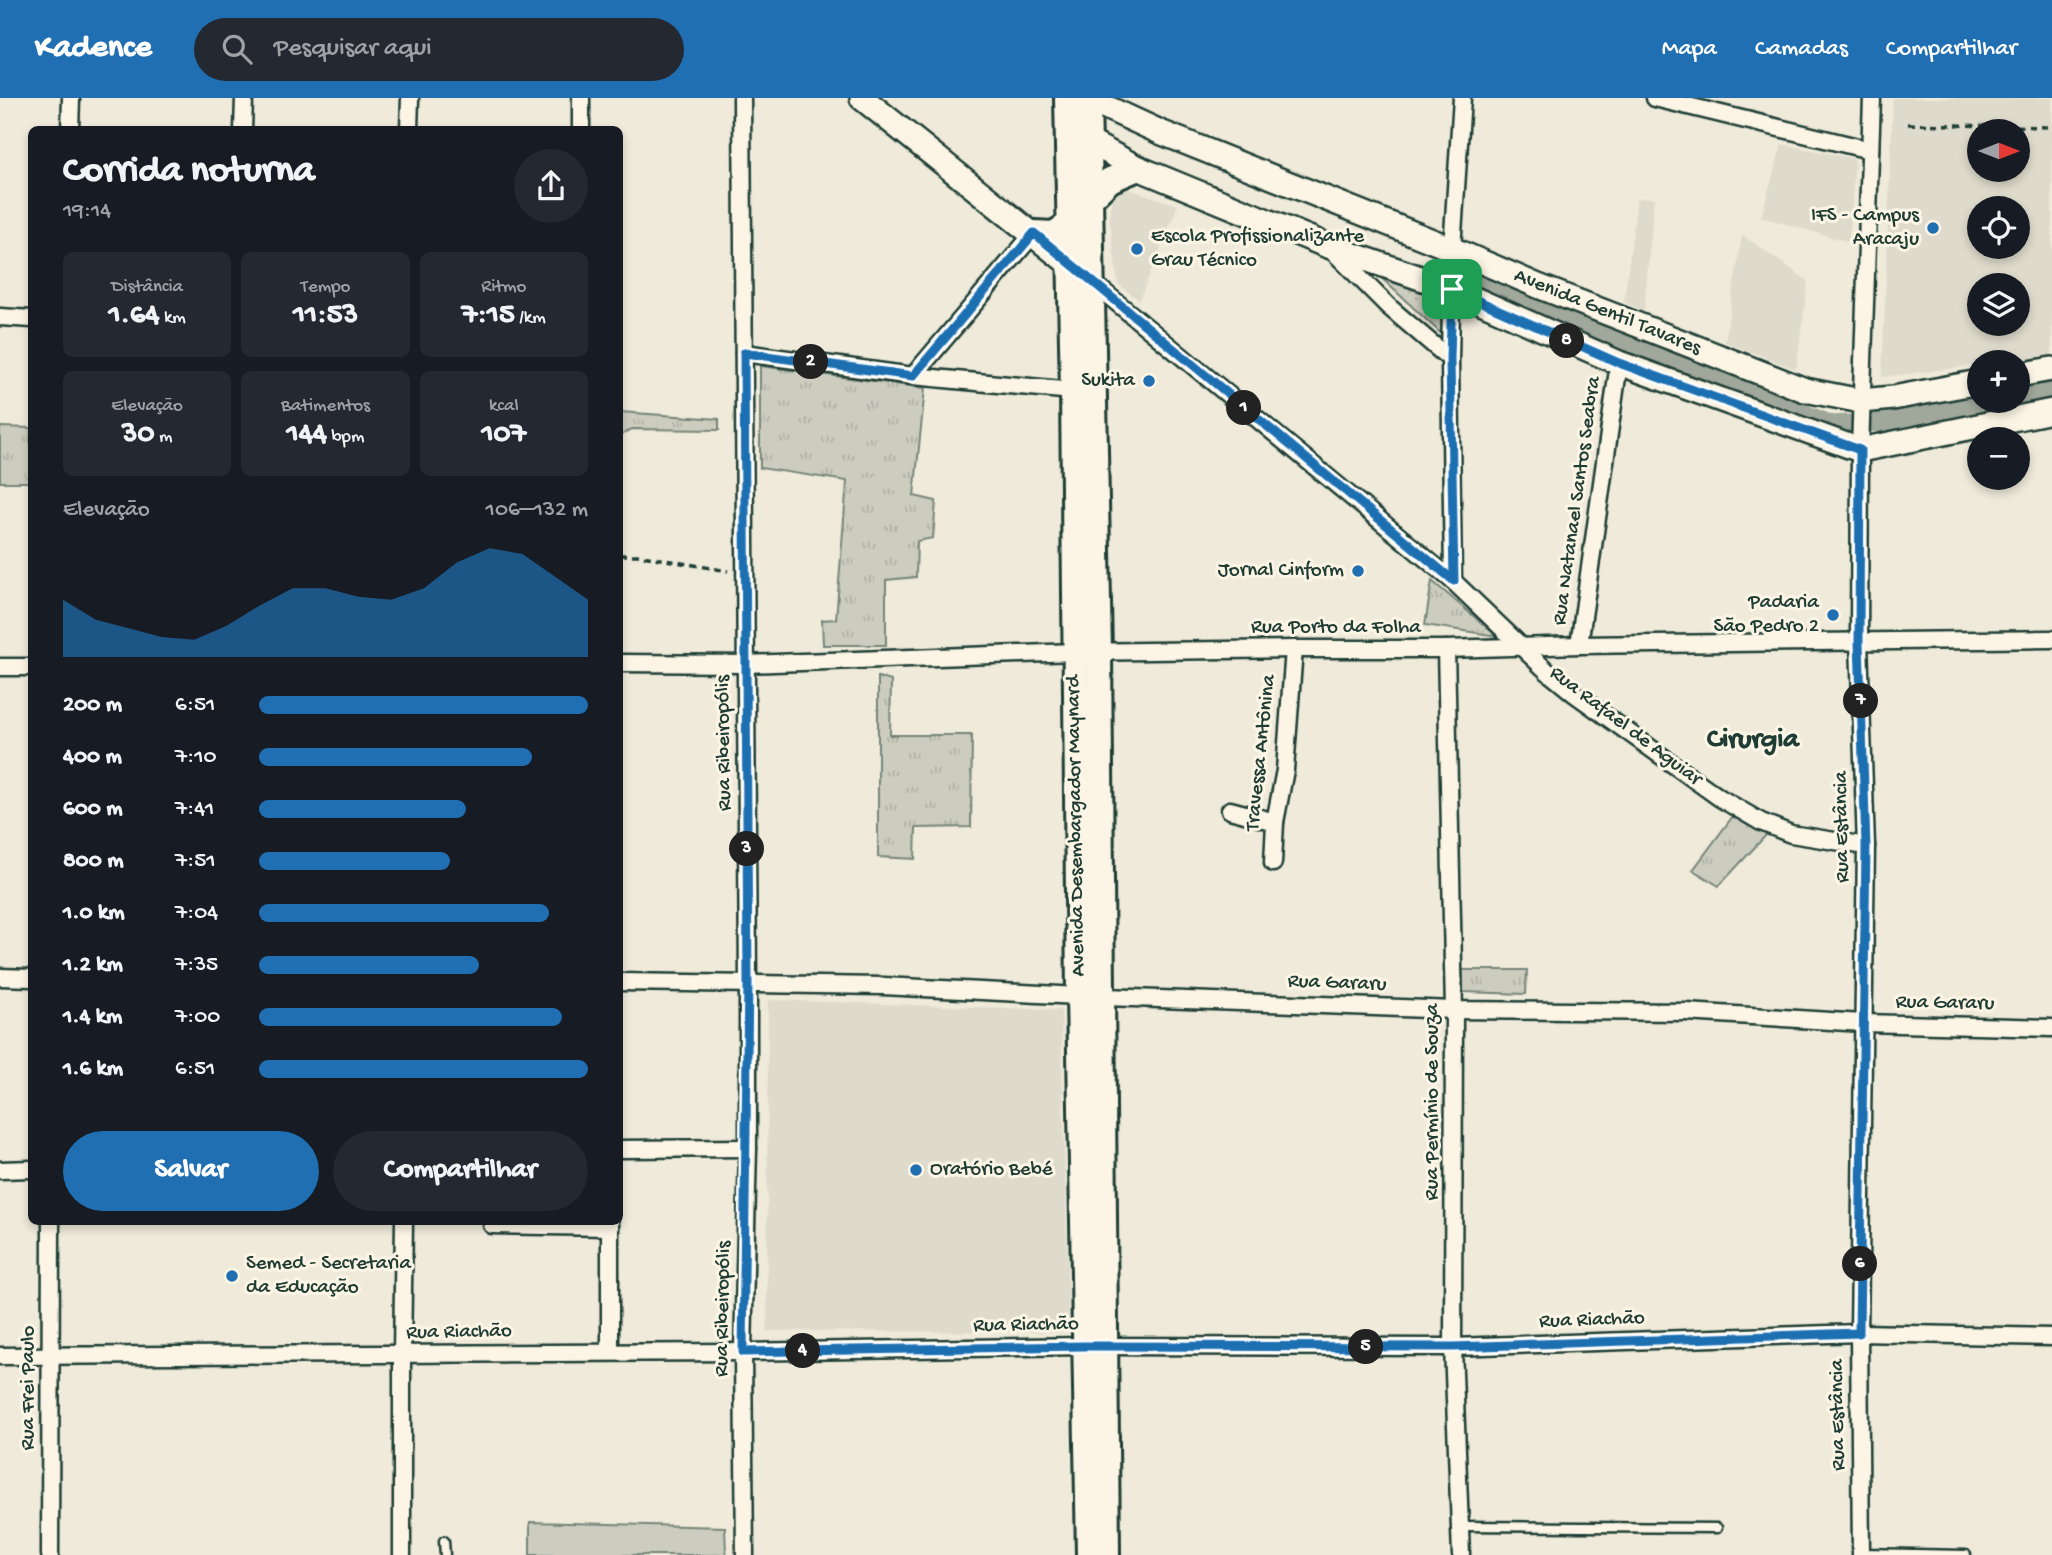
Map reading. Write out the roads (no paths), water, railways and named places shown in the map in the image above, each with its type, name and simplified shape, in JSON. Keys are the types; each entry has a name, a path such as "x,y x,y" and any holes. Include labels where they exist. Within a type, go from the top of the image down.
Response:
{"main road":[{"path":"862,98 1092,282"},
{"name":"Avenida Desembargador Maynard","path":"1067,98 1079,137 1089,200 1092,282 1087,652 1094,1347 1089,1555"},
{"name":"Avenida Desembargador Maynard","path":"1087,98 1079,137 1069,223 1073,391 1087,652"},
{"name":"Avenida Gentil Tavares","path":"1087,98 1160,132 1452,252 1805,390 1861,403 1967,385"},
{"name":"Avenida Gentil Tavares","path":"1079,137 1138,168 1328,246 1452,287 1619,363 1860,447"},
{"path":"1089,200 1110,180 1138,168"},
{"path":"1034,233 1054,234 1069,223"},
{"path":"2030,373 2052,369"},
{"path":"1860,447 2052,411"},
{"name":"Avenida Desembargador Maynard","path":"1094,1347 1107,1555"}],"street":[{"path":"70,126 71,98"},
{"path":"243,98 243,126"},
{"path":"409,126 410,98"},
{"path":"581,98 581,126"},
{"name":"Rua Ribeiropólis","path":"742,98 748,983 743,1352 745,1555"},
{"path":"1454,581 1450,359 1452,252 1462,98"},
{"path":"1656,98 1870,150"},
{"name":"Rua Estância","path":"1861,1554 1859,1333 1866,846 1859,642 1860,447 1872,98"},
{"path":"913,376 1034,233"},
{"name":"Avenida Gentil Tavares","path":"1328,246 1389,307 1450,359"},
{"name":"Rua Rafael de Aguiar","path":"1092,282 1454,581 1575,694 1720,798 1761,822 1791,834 1866,846"},
{"path":"0,317 28,319"},
{"path":"744,353 913,376 1073,391"},
{"name":"Rua Natanael Santos Seabra","path":"1579,645 1619,363"},
{"name":"Rua Porto da Folha","path":"623,663 745,664 1087,652 2052,639"},
{"name":"Travessa Antônina","path":"1273,863 1275,822 1285,770 1294,649"},
{"name":"Rua Permínio de Souza","path":"1446,649 1454,1010 1453,1347 1461,1555"},
{"path":"0,667 28,667"},
{"path":"1230,810 1275,822"},
{"path":"0,977 28,978"},
{"name":"Rua Gararu","path":"623,982 883,986 1454,1010 1686,1012 1863,1023 2052,1028"},
{"path":"623,1149 747,1148"},
{"path":"0,1170 28,1169"},
{"name":"Rua Frei Paulo","path":"50,1555 51,1225"},
{"path":"402,1555 401,1355 404,1225"},
{"path":"610,1225 610,1351"},
{"name":"Rua Riachão","path":"0,1356 401,1355 1094,1347 1453,1347 1859,1333 2052,1337"}],"lane":[{"path":"1460,1526 1717,1528"},
{"path":"444,1541 445,1555"},
{"path":"1861,1554 1966,1555"}],"waterway":[{"path":"1473,280 1832,425 1882,422 1967,407"},
{"path":"2030,396 2052,392"}],"place":[{"name":"IFS - Campus Aracaju","path":"1933,228"},
{"name":"Escola Profissionalizante Grau Técnico","path":"1137,249"},
{"name":"Sukita","path":"1149,381"},
{"name":"Jornal Cinform","path":"1358,571"},
{"name":"Padaria São Pedro 2","path":"1833,615"},
{"name":"Oratório Bebé","path":"916,1170"},
{"name":"Semed - Secretaria da Educação","path":"232,1276"}],"district":[{"name":"Cirurgia","path":"1753,740"}]}
